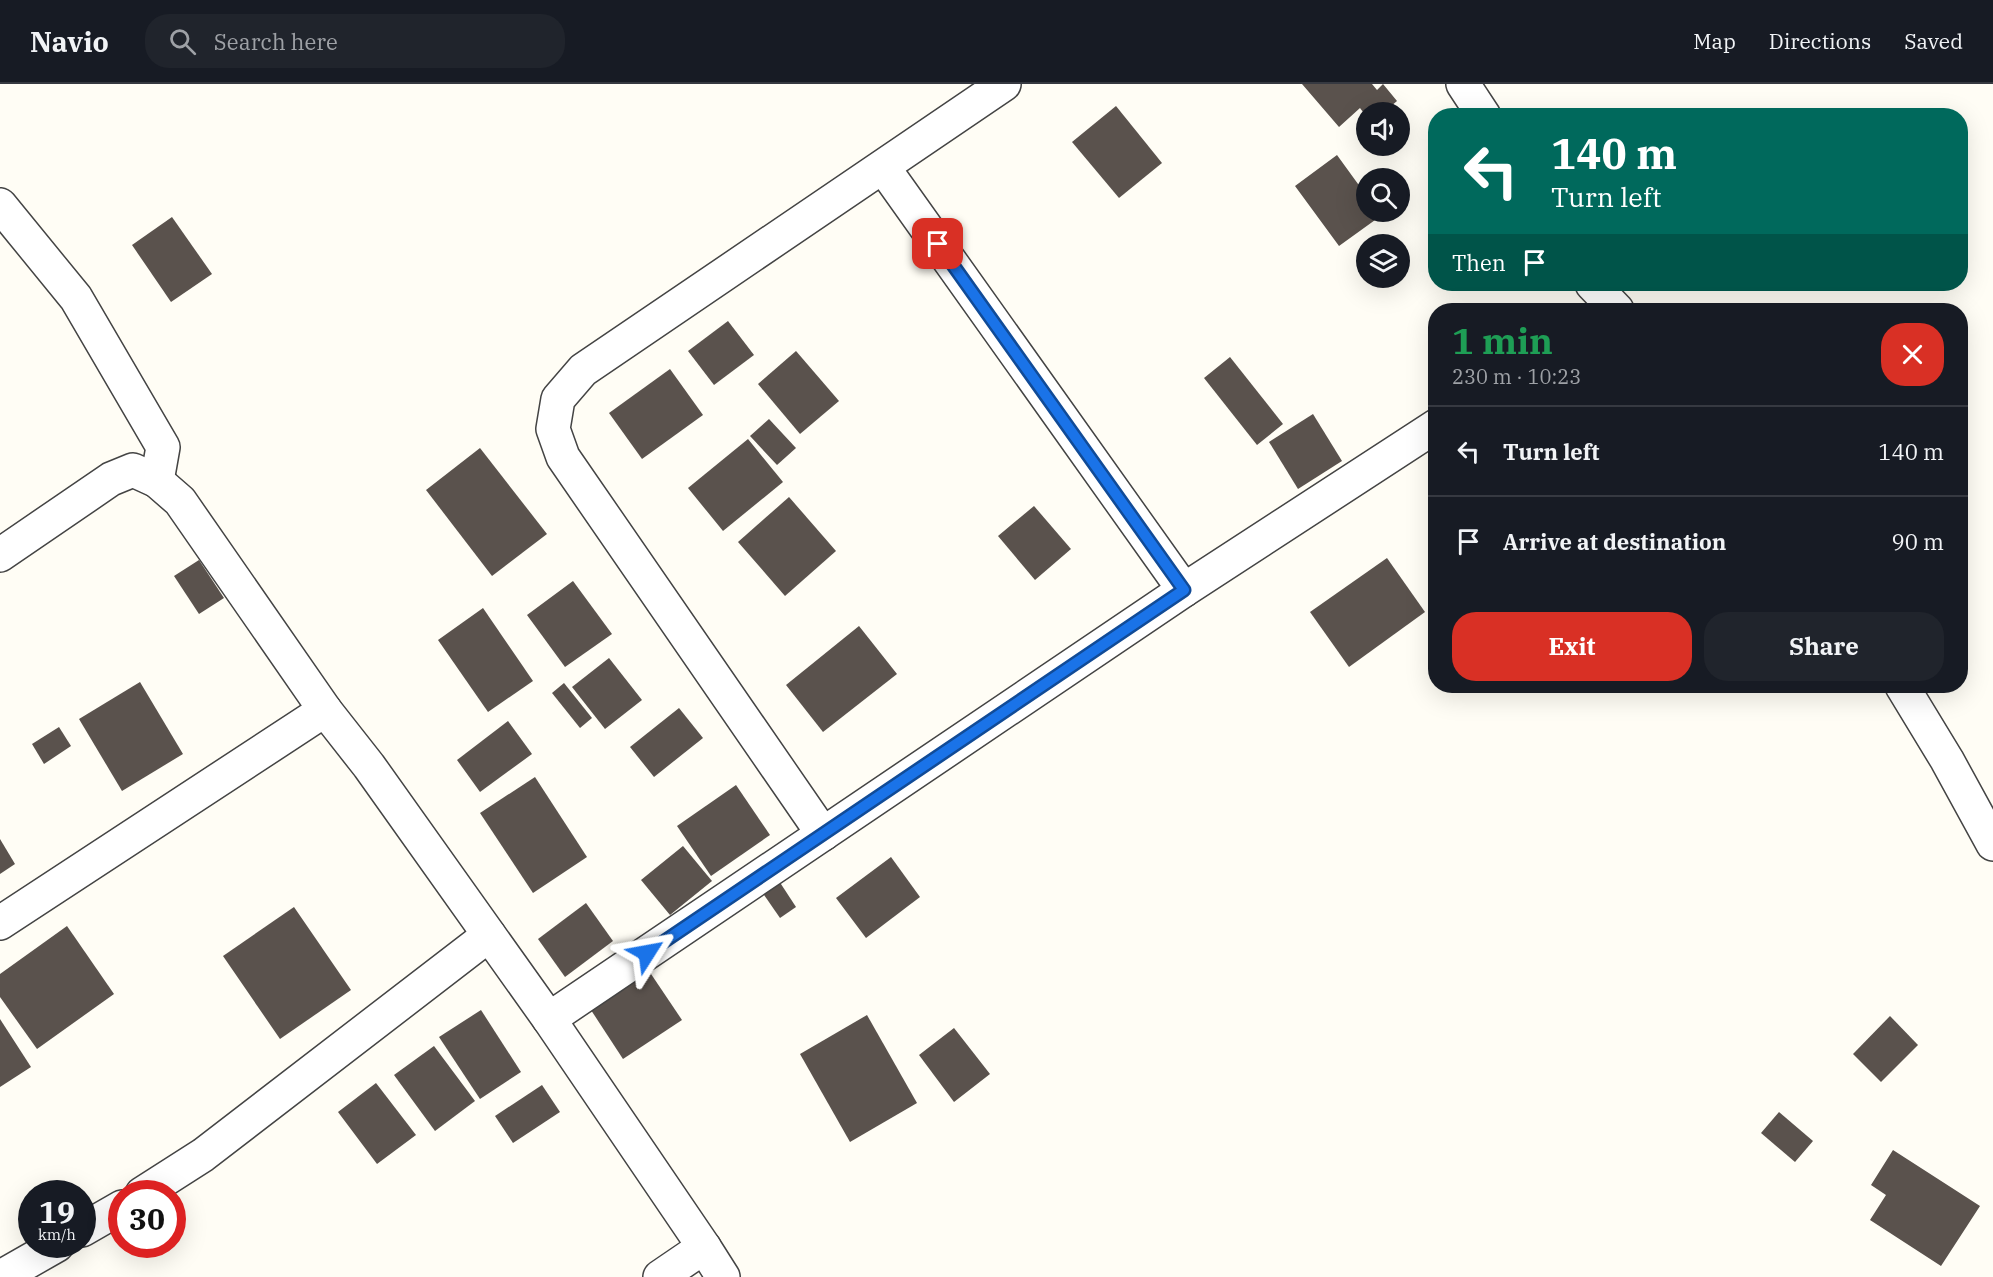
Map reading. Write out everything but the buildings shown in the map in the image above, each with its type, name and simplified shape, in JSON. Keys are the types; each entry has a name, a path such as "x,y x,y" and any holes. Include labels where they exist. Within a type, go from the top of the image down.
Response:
{"street":[{"path":"824,834 563,457 553,429 558,399 583,370 1005,84"},
{"path":"1463,84 1479,108"},
{"path":"883,167 1184,590"},
{"path":"0,205 76,298 163,447 157,481"},
{"path":"1598,291 1609,303"},
{"path":"549,1019 1184,590 1428,431"},
{"path":"0,555 111,479 133,470 157,481 180,501 325,710 369,766 549,1019 723,1277"},
{"path":"1906,693 1947,760 1993,844"},
{"path":"0,923 325,710"},
{"path":"164,1180 203,1155 489,935"},
{"path":"660,1277 704,1247"},
{"path":"1,1277 34,1258"}],"route":[{"path":"647,953 1184,590 938,244"}]}
